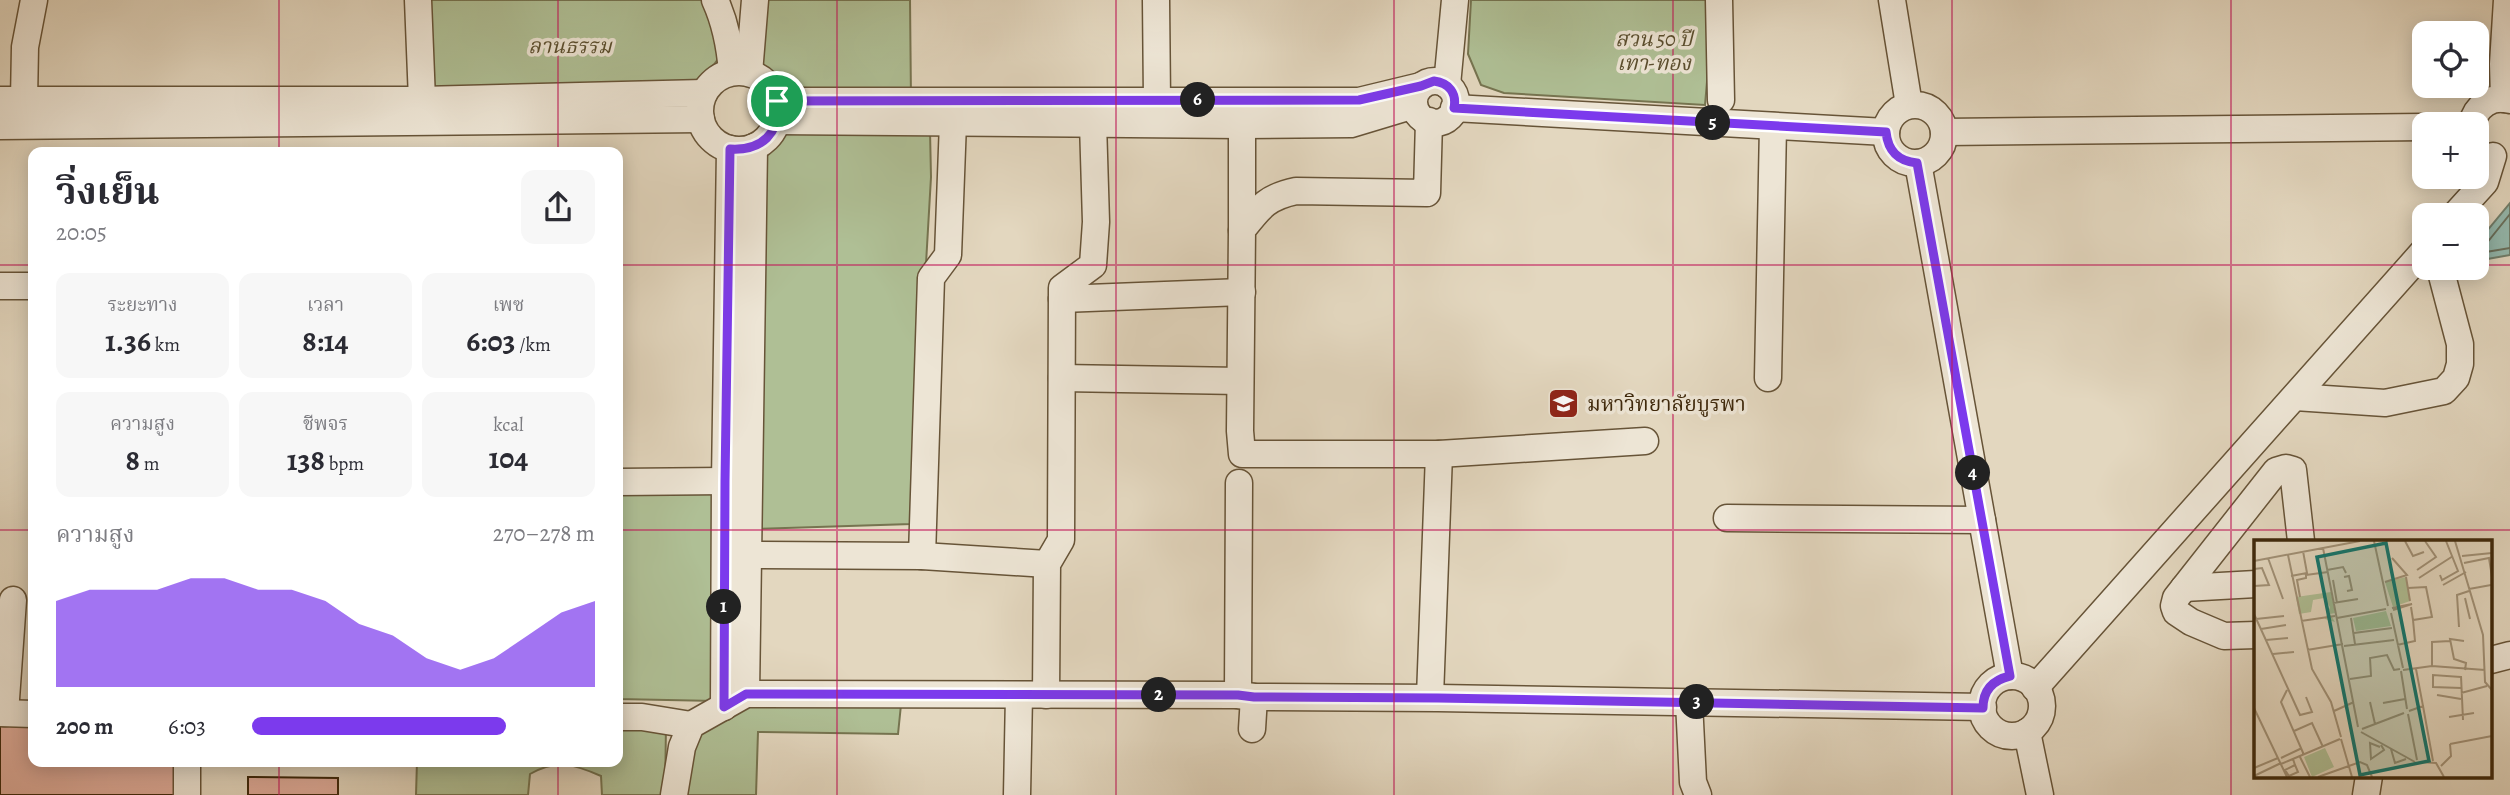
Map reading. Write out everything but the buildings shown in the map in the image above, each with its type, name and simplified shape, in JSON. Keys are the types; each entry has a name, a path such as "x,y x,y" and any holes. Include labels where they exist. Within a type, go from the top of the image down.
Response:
{"street":[{"path":"34,0 12,100 422,100 702,106"},
{"path":"418,0 422,100"},
{"path":"715,0 740,72"},
{"path":"740,72 755,0"},
{"path":"1156,0 1157,100"},
{"path":"1242,230 1262,205 1277,195 1296,191 1427,193 1433,101 1455,0"},
{"path":"1719,0 1721,100"},
{"path":"1892,0 1909,105"},
{"path":"2478,112 2486,103 2507,99 2503,64 2507,0"},
{"path":"740,72 768,84 777,111 765,141 742,148 711,139 702,106 711,83 720,76 740,72"},
{"path":"777,111 1157,100 1433,101 1886,132"},
{"path":"777,111 953,122 1351,124 1433,101"},
{"path":"1909,105 1919,105 1937,114 1944,132 1942,146 1936,155 1917,163 1899,158 1891,151 1886,132 1896,112 1909,105"},
{"path":"0,126 702,106"},
{"path":"922,556 930,278 948,255 953,122"},
{"path":"1046,695 1047,564 1061,540 1062,288 1093,265 1096,222 1093,123"},
{"path":"1242,125 1242,454 1438,454 1644,441"},
{"path":"1768,378 1773,126"},
{"path":"1944,132 2412,127"},
{"path":"735,701 725,481 742,148"},
{"path":"735,701 746,555 742,148"},
{"path":"2466,203 2485,181 2493,151"},
{"path":"1917,163 2010,676"},
{"path":"2035,688 2412,265"},
{"path":"2295,397 2385,403 2444,391 2456,378 2460,364 2460,344 2443,280"},
{"path":"0,286 28,286"},
{"path":"1062,299 1242,292"},
{"path":"1062,378 1240,381"},
{"path":"1430,698 1438,454"},
{"path":"2254,635 2224,636 2190,622 2176,612 2176,598 2276,471 2286,468 2293,470 2301,540"},
{"path":"623,482 725,481"},
{"path":"1239,483 1246,696 1252,729"},
{"path":"2219,483 2247,508"},
{"path":"1727,518 1982,520"},
{"path":"746,555 922,556 1047,564"},
{"path":"2184,588 2254,584"},
{"path":"13,600 2,713 28,713"},
{"path":"2492,660 2510,655"},
{"path":"2010,676 2022,677 2035,688 2042,702 2041,713 2035,725 2027,732 2010,736 1990,727 1983,708 1986,691 1993,683 2010,676"},
{"path":"1017,795 1018,695"},
{"path":"623,717 642,717 691,725 735,701 1018,695 1430,698 1983,708"},
{"path":"1689,702 1693,782 1698,795"},
{"path":"674,795 682,747 691,725"},
{"path":"2027,732 2040,795"},
{"path":"187,767 187,795"}],"green space":[{"name":"ลานธรรม","path":"418,0 708,0 718,59 687,91 422,91"},
{"path":"758,0 910,0 911,100 786,100 756,70"},
{"name":"สวน 50 ปี เทา-ทอง","path":"1471,0 1714,0 1705,105 1504,93 1481,85 1468,54"},
{"path":"773,131 930,131 931,177 911,524 755,529 754,147"},
{"path":"720,487 716,701 623,699 623,489"},
{"path":"902,695 898,734 758,732 756,795 676,795 682,747 740,697"},
{"path":"623,721 666,725 665,795 602,795 601,776 574,767 623,767"},
{"path":"417,767 545,767 530,774 528,795 416,795"}],"water":[{"path":"2510,203 2510,255 2489,259 2489,228"}],"place":[{"name":"มหาวิทยาลัยบูรพา","path":"1564,404"}],"route":[{"path":"1434,81 1452,89 1456,102 1454,108 1886,132 1891,151 1899,158 1917,163 2010,676 2000,678 1986,691 1983,708 1238,695 757,694 746,694 724,707 730,149 754,148 765,141 777,121 777,101 1359,100 1434,81"}]}
